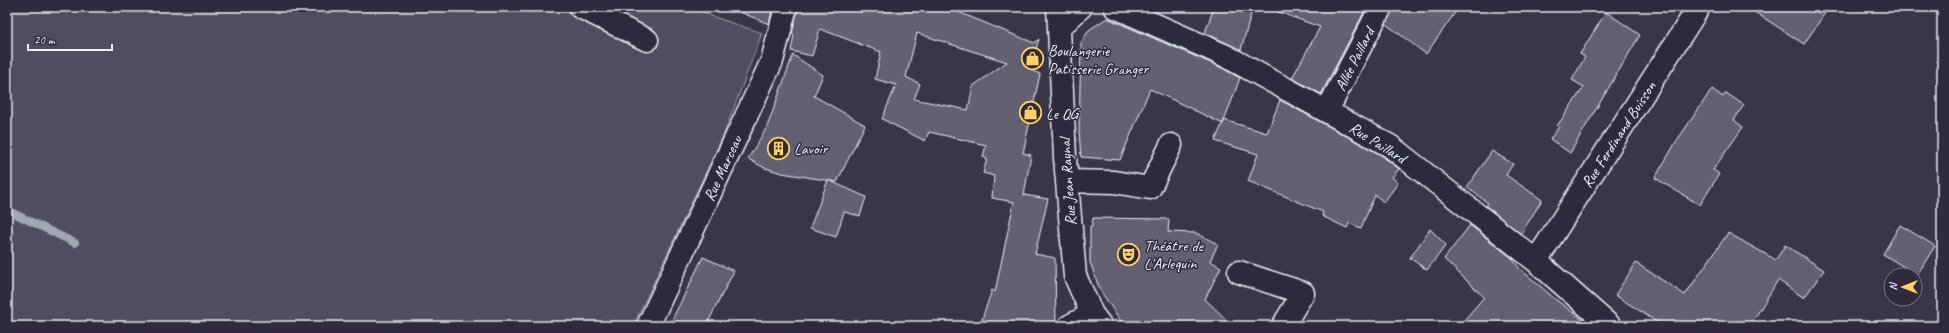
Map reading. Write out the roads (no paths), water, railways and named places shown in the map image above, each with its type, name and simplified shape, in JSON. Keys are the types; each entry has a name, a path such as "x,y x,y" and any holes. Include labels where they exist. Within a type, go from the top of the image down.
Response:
{"street":[{"path":"580,7 647,40"},
{"name":"Rue Marceau","path":"648,326 772,61 786,7"},
{"path":"1059,17 1081,7"},
{"name":"Rue Paillard","path":"1115,7 1226,56 1390,146 1536,261 1610,326"},
{"name":"Allée Paillard","path":"1327,111 1382,7"},
{"name":"Rue Ferdinand Buisson","path":"1536,261 1699,7"},
{"name":"Rue Jean Raynal","path":"1059,17 1067,181 1075,276 1096,320"},
{"path":"1067,181 1114,182 1150,188 1171,145"},
{"path":"1239,272 1303,293 1284,326"},
{"path":"1069,326 1096,320"}],"waterway":[{"path":"7,210 75,243"}],"place":[{"name":"Boulangerie Patisserie Granger","path":"1033,59"},
{"name":"Le QG","path":"1031,113"},
{"name":"Lavoir","path":"779,148"},
{"name":"Théâtre de L'Arlequin","path":"1128,254"}]}
